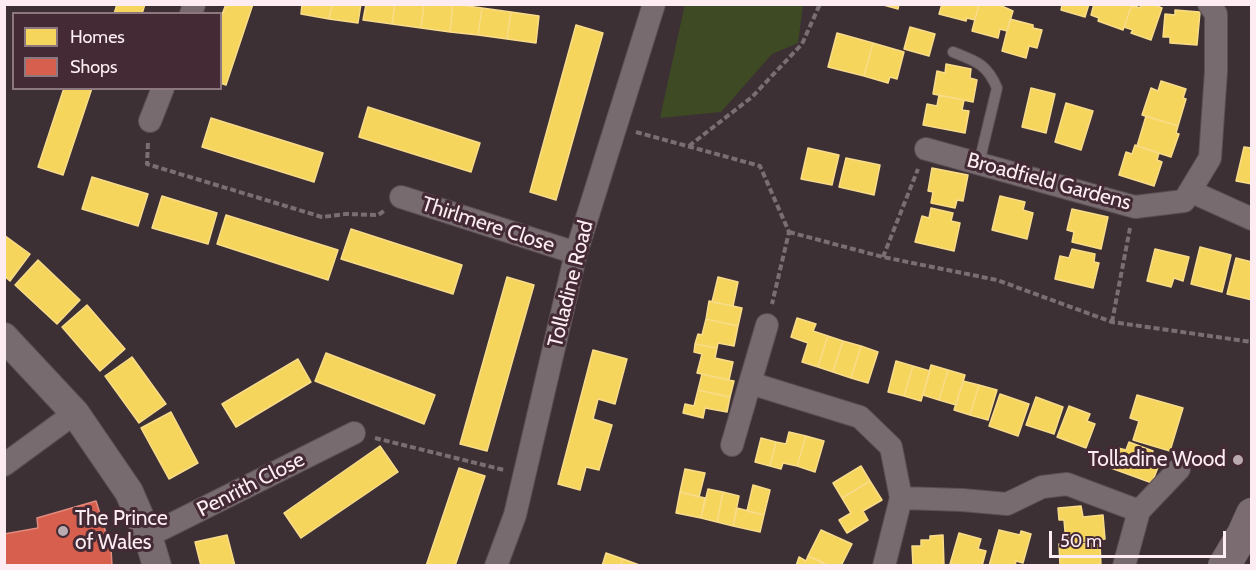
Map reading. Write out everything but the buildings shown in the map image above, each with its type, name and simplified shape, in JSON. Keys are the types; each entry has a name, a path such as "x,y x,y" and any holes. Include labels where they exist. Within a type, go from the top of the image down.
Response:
{"main road":[{"path":"1224,566 1243,534 1251,514"}],"street":[{"name":"Tolladine Road","path":"496,566 515,515 576,253 654,4"},
{"path":"1209,4 1216,14 1216,71 1210,158 1190,191 1251,219"},
{"path":"150,121 162,90"},
{"name":"Broadfield Gardens","path":"926,149 1135,207 1184,201 1190,191"},
{"name":"Thirlmere Close","path":"401,197 576,253"},
{"path":"732,445 767,325"},
{"path":"4,337 75,413 129,492 158,566"},
{"path":"750,383 860,417 891,447 901,498 884,566"},
{"path":"4,465 75,413"},
{"name":"Penrith Close","path":"148,536 354,433"},
{"path":"1124,566 1139,511 1179,469"},
{"path":"901,498 1007,504 1042,487 1067,484 1139,511"}],"lane":[{"path":"953,52 982,64 992,76 997,88 979,163"}],"path":[{"path":"689,147 752,98 802,44 820,4"},
{"path":"150,121 147,164 322,217 346,214 378,215 401,197"},
{"path":"616,126 760,166 789,232 767,325"},
{"path":"883,257 926,149"},
{"path":"1112,322 1135,207"},
{"path":"789,232 883,257 997,280 1112,322 1251,342"},
{"path":"354,433 524,474"}],"green space":[{"path":"685,4 803,5 798,43 772,54 721,112 660,118"}],"place":[{"name":"Tolladine Wood","path":"1238,460"},
{"name":"The Prince of Wales","path":"63,531"}]}
